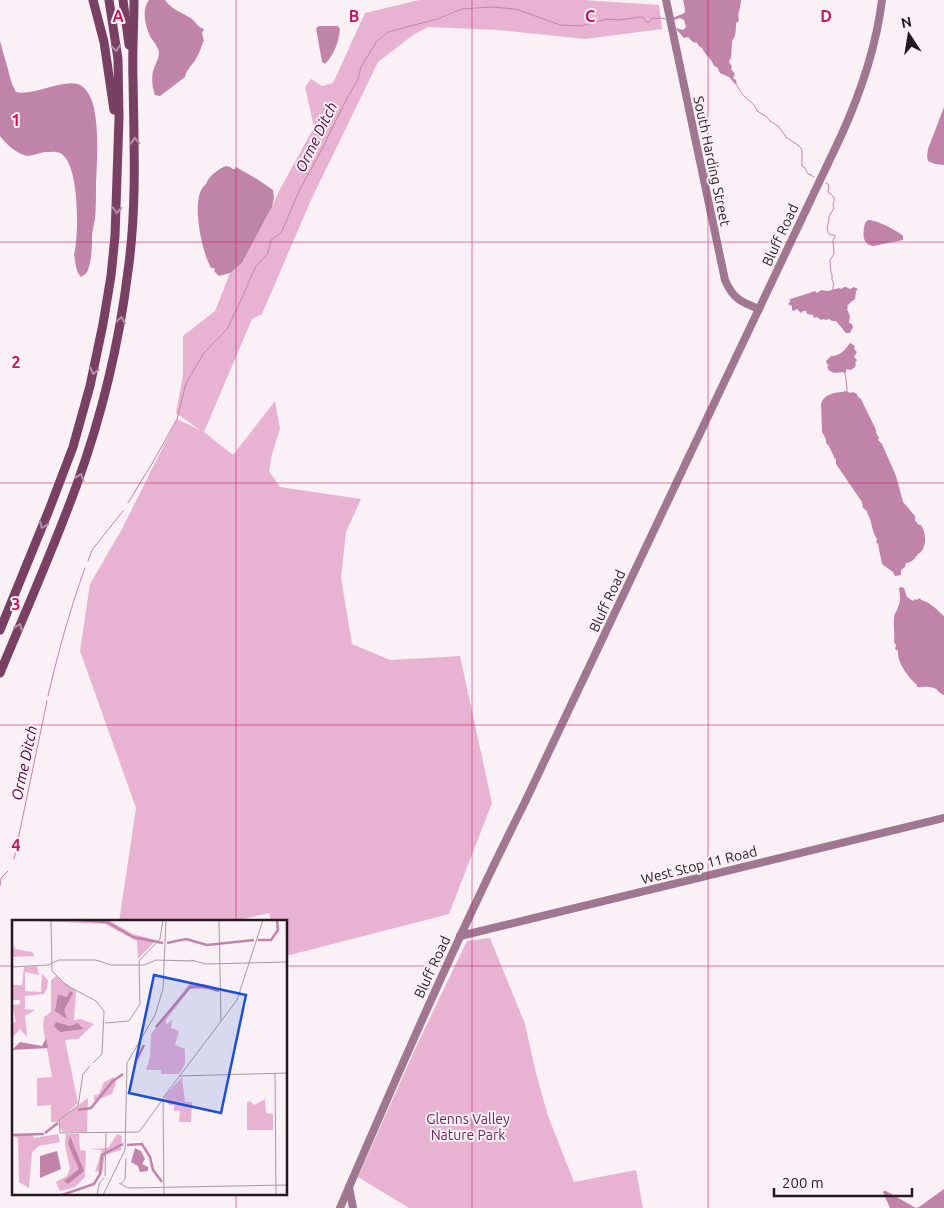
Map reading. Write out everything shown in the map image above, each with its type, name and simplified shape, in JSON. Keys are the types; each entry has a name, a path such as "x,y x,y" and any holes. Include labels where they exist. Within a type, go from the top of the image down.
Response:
{"highway":[{"path":"93,0 104,42 112,90 118,154"},
{"path":"0,630 65,468 81,420 102,332 113,262 118,154 118,59 109,0"},
{"path":"123,0 133,77"},
{"path":"0,672 77,484 110,376 119,334 134,214 134,0"}],"main road":[{"name":"South Harding Street","path":"666,0 725,280 732,294 737,299 759,309"},
{"name":"Bluff Road","path":"340,1208 460,936 856,102 874,47 882,0"},
{"name":"West Stop 11 Road","path":"460,936 944,818"},
{"path":"470,915 476,929 482,931"},
{"path":"349,1187 353,1208"}],"green space":[{"path":"419,0 584,0 659,5 662,29 585,39 498,30 428,27 413,35 378,62 311,200 262,314 252,319 204,432 233,455 275,401 280,429 269,471 280,487 361,499 346,532 341,578 352,644 390,660 460,656 492,803 449,914 288,955 288,920 271,920 269,913 239,920 119,920 136,808 80,651 90,584 122,529 177,419 200,430 176,413 183,375 183,336 215,311 230,273 242,263 314,127 305,87 311,79 322,86 333,83 365,13"},
{"name":"Glenns Valley Nature Park","path":"490,938 525,1024 548,1116 574,1182 636,1170 643,1208 409,1208 358,1177 416,1047 467,941"}],"shaded area":[{"path":"149,0 165,0 170,6 192,19 204,29 202,33 204,41 185,77 160,96 155,95 152,78 159,52 146,24 145,9"},
{"path":"683,0 741,0 739,21 736,23 729,61 732,66 731,69 735,74 733,78 736,80 737,86 729,77 720,73 696,42 694,43 688,37 684,38 675,28 683,30 686,27 684,20 680,18 674,20 673,18 684,13"},
{"path":"319,26 338,26 340,29 336,48 325,64 322,62 316,28"},
{"path":"0,41 16,92 32,92 69,83 77,84 85,89 92,102 96,117 97,136 95,219 90,264 87,272 81,277 74,255 77,233 75,184 67,159 60,153 54,152 29,156 23,155 12,148 0,136"},
{"path":"944,107 944,165 928,161 927,156"},
{"path":"226,166 233,169 236,167 257,179 273,190 274,198 272,207 242,263 230,273 219,276 214,271 215,269 211,268 205,255 199,227 198,207 201,190 207,181 217,171"},
{"path":"868,220 891,228 903,236 903,240 873,246 869,245 866,243 863,234 865,223"},
{"path":"844,287 858,289 855,299 847,306 850,316 849,323 853,327 850,333 846,333 836,321 814,318 813,315 807,314 806,311 801,313 797,309 794,311 792,306 788,304 790,299 815,291 817,293 821,290 828,291"},
{"path":"850,343 855,346 854,349 857,352 854,357 857,360 854,368 847,369 845,374 843,372 835,373 829,371 827,367 829,365 827,365 826,361 831,356 842,352"},
{"path":"847,391 857,394 861,399 896,476 903,502 915,516 917,524 921,525 924,531 925,542 923,549 913,560 906,563 905,567 901,570 901,575 895,576 893,572 882,564 876,542 877,539 867,511 863,508 862,502 836,464 836,459 826,443 822,432 821,404 823,400 828,395"},
{"path":"899,588 904,588 907,597 913,601 920,598 944,616 944,695 932,687 917,687 899,660 894,642 894,615 900,602"},
{"path":"944,1189 944,1208 916,1208 919,1207"},
{"path":"886,1191 916,1208 890,1208 883,1192"}],"waterway":[{"name":"Orme Ditch","path":"128,503 177,419 186,383 204,353 227,329 255,268 268,253 271,240 281,233 300,189 358,79 361,67 377,41 388,32 437,19 462,9 491,7 516,9 560,25 581,26 607,19 619,20 641,17 646,22 653,18 666,19"},
{"path":"737,86 757,111 778,126 787,138 801,148 802,166 808,174 814,177"},
{"path":"826,183 829,185 828,192 834,199 834,208 829,216 827,228 830,235 835,235 833,240 834,254 830,260 834,284 833,290"},
{"path":"845,374 847,391"},
{"name":"Orme Ditch","path":"88,561 92,550 123,511"},
{"name":"Orme Ditch","path":"48,696 74,599 85,568"},
{"name":"Orme Ditch","path":"14,859 47,701"},
{"name":"Orme Ditch","path":"0,886 1,878 8,871"}]}
